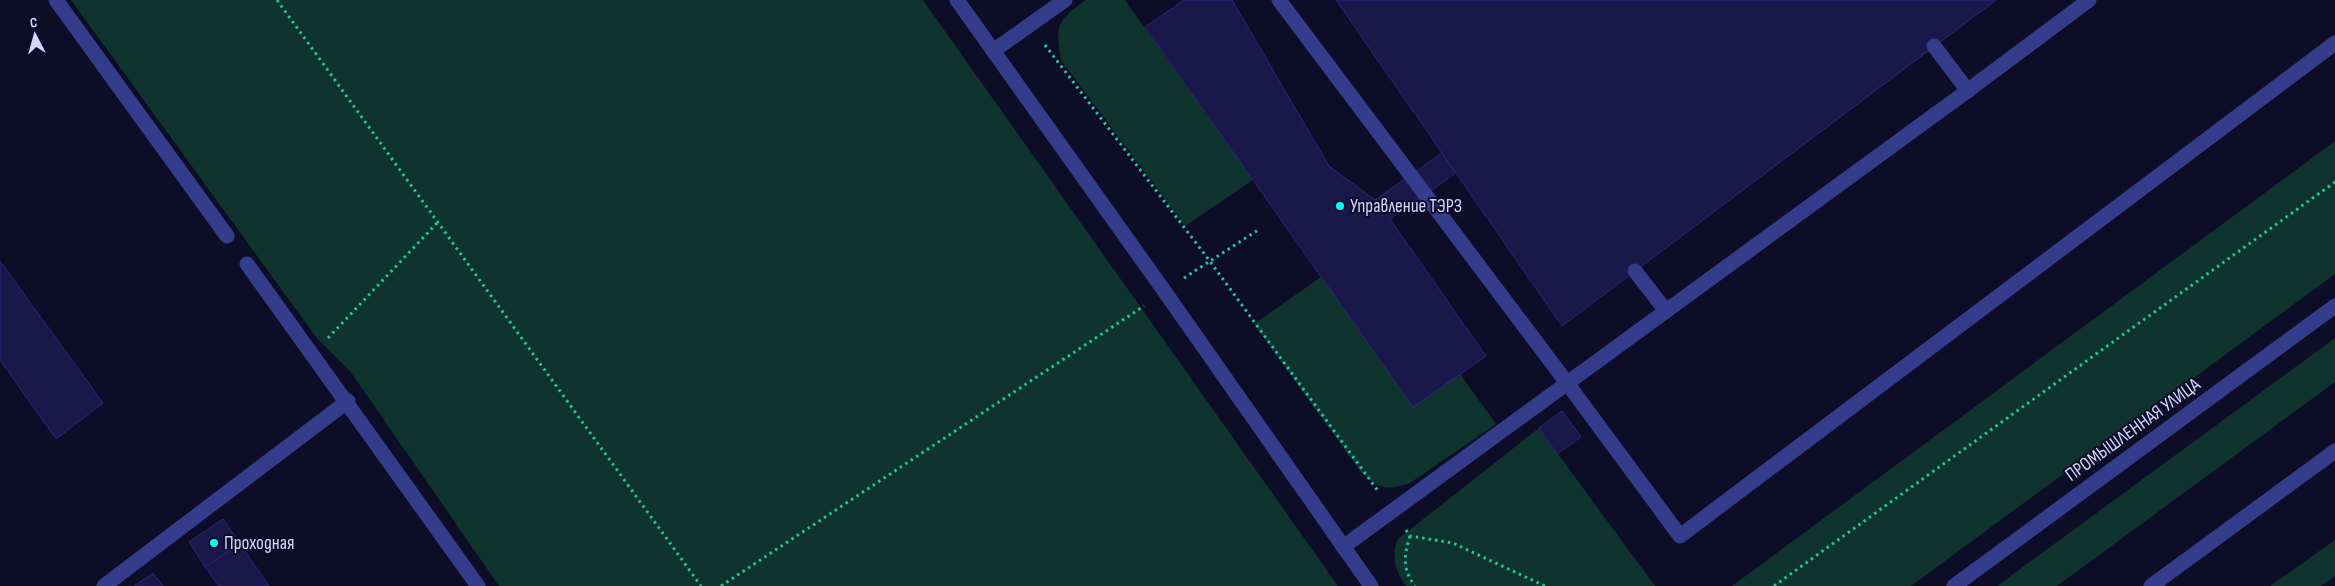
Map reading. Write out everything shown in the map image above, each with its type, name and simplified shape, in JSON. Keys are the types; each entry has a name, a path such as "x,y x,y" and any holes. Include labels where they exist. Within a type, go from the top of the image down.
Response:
{"street":[{"path":"56,0 227,236"},
{"path":"957,0 1165,292 1370,586"},
{"path":"993,51 1066,0"},
{"path":"1279,0 1568,383 1680,536 2335,43"},
{"path":"1343,547 1968,91 2089,0"},
{"path":"1934,46 1968,91"},
{"path":"248,264 478,586"},
{"path":"1635,270 1666,311"},
{"name":"ПРОМЫШЛЕННАЯ УЛИЦА","path":"1954,586 2335,306"},
{"path":"104,586 348,402"},
{"path":"2151,586 2335,451"}],"path":[{"path":"277,0 701,586"},
{"path":"1030,25 1209,260 1410,536 1453,543 1545,586"},
{"path":"1774,586 2335,182"},
{"path":"313,354 438,222"},
{"path":"722,586 1165,292 1209,260 1258,230"},
{"path":"1410,536 1404,554 1407,576 1414,586"}],"green space":[{"path":"71,0 923,0 1338,586 499,586 350,371 316,337"},
{"path":"1086,0 1125,0 1253,180 1185,226 1061,60 1058,39 1060,24 1069,13"},
{"path":"2335,141 2335,274 1911,586 1732,586"},
{"path":"1321,277 1460,374 1496,424 1410,483 1395,487 1383,487 1366,477 1254,324"},
{"path":"2335,338 2335,382 2057,586 1997,586"},
{"path":"1539,428 1655,586 1406,586 1399,575 1395,563 1394,551 1398,539"},
{"path":"2335,540 2335,576 2321,586 2270,586"}],"building":[{"name":"Управление ТЭРЗ","path":"1184,0 1232,0 1329,166 1375,200 1442,153 1456,173 1390,219 1486,356 1413,407 1145,27"},
{"path":"1336,0 1996,0 1562,326"},
{"path":"0,261 103,403 56,439 0,360"},
{"path":"1562,411 1581,437 1557,454 1539,428"},
{"name":"Проходная","path":"223,519 240,544 205,567 189,542"},
{"path":"240,544 269,586 219,586 205,567"},
{"path":"153,573 163,586 134,586"}],"place":[{"name":"Управление ТЭРЗ","path":"1340,206"},
{"name":"Проходная","path":"214,543"}]}
